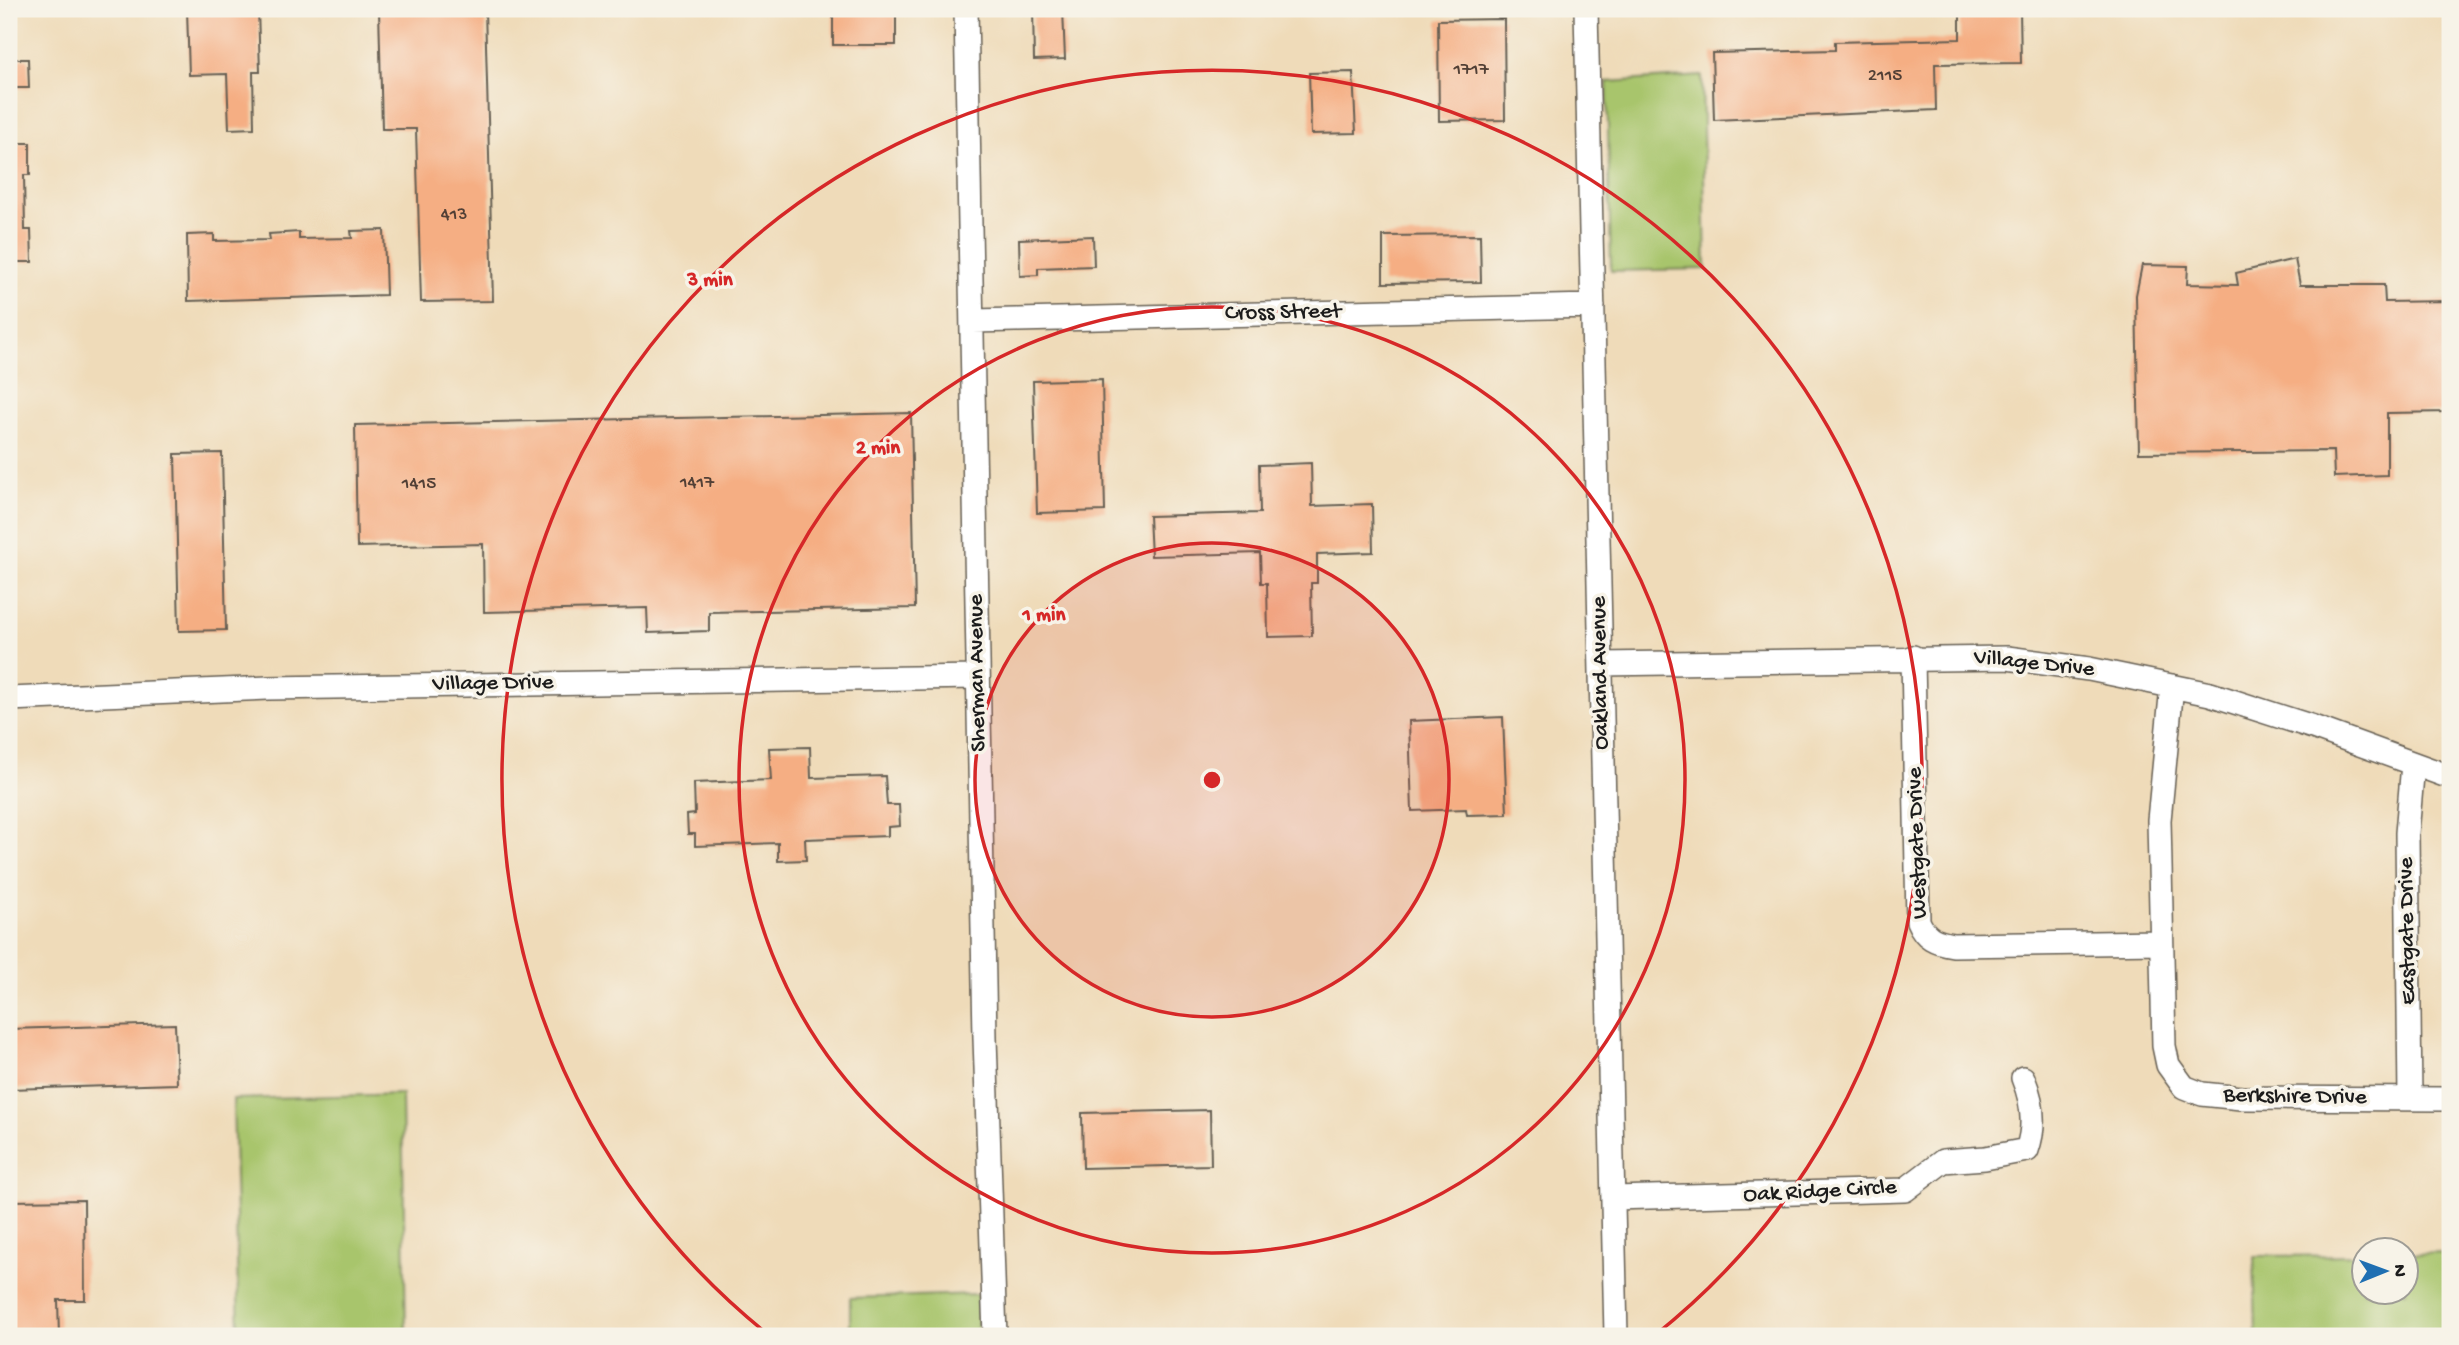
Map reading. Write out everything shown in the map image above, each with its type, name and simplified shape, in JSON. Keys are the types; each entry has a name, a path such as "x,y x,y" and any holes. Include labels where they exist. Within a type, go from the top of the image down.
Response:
{"street":[{"name":"Sherman Avenue","path":"966,9 978,677 995,1336"},
{"name":"Oakland Avenue","path":"1586,9 1616,1336"},
{"name":"Cross Street","path":"973,321 1593,306"},
{"name":"Village Drive","path":"1601,664 1913,657 2007,658 2089,669 2210,694 2313,727 2450,777"},
{"name":"Westgate Drive","path":"1913,657 1918,921 1924,935 1952,945 2160,942"},
{"name":"Village Drive","path":"9,699 268,688 978,677"},
{"path":"2160,942 2159,820 2172,686"},
{"name":"Eastgate Drive","path":"2410,1098 2407,833 2413,764"},
{"name":"Berkshire Drive","path":"2160,942 2164,1046 2168,1065 2183,1087 2202,1094 2241,1098 2450,1099"},
{"name":"Oak Ridge Circle","path":"1613,1198 1905,1191 1944,1161 1985,1158 2027,1150 2033,1133 2031,1098 2024,1078"}],"green space":[{"path":"1702,76 1706,269 1611,271 1607,82"},
{"path":"402,1094 406,1336 239,1336 233,1099"},
{"path":"2450,1253 2450,1336 2256,1336 2254,1256 2350,1255 2350,1306 2420,1306 2420,1254"},
{"path":"977,1294 978,1336 850,1336 850,1298"}],"building":[{"path":"187,9 258,9 260,72 253,72 254,128 229,129 227,74 189,75"},
{"path":"379,9 485,9 493,301 421,302 416,129 382,129"},
{"path":"833,9 896,9 896,45 833,45"},
{"path":"1033,9 1063,9 1065,59 1034,60"},
{"path":"1960,9 2020,9 2021,63 1935,64 1936,110 1714,120 1712,53 1835,50 1835,42 1960,39"},
{"path":"1504,19 1505,120 1439,121 1438,20"},
{"path":"9,59 28,59 29,88 9,88"},
{"path":"1353,72 1356,133 1311,134 1309,73"},
{"path":"9,143 30,143 30,175 24,175 25,230 31,230 32,262 9,262"},
{"path":"384,230 386,295 188,301 187,235 214,234 214,241 270,240 269,234 299,232 299,239 352,238 351,231"},
{"path":"1480,235 1481,282 1383,283 1383,236"},
{"path":"1093,236 1094,266 1038,268 1038,275 1020,276 1019,239"},
{"path":"2295,259 2300,285 2384,285 2385,302 2450,301 2450,412 2387,413 2387,475 2334,477 2333,451 2139,453 2136,295 2142,265 2188,266 2187,284 2238,285 2236,273"},
{"path":"1102,379 1105,511 1037,513 1033,381"},
{"path":"911,413 915,608 709,612 709,631 648,633 647,608 484,612 483,544 357,547 355,425"},
{"path":"222,453 226,630 179,631 175,454"},
{"path":"1311,463 1312,506 1372,504 1373,552 1317,554 1317,583 1311,583 1312,636 1268,637 1267,583 1261,583 1260,553 1151,556 1149,516 1260,513 1259,465"},
{"path":"1503,717 1507,814 1467,815 1466,809 1412,811 1409,721"},
{"path":"810,747 811,778 885,776 887,805 899,805 900,826 888,827 888,836 805,839 806,860 778,861 778,843 695,846 695,834 688,834 687,815 695,814 694,783 771,780 769,748"},
{"path":"175,1024 177,1084 9,1089 9,1029"},
{"path":"1210,1110 1211,1165 1083,1168 1082,1113"},
{"path":"84,1200 85,1300 58,1300 59,1336 9,1336 9,1201"}]}
